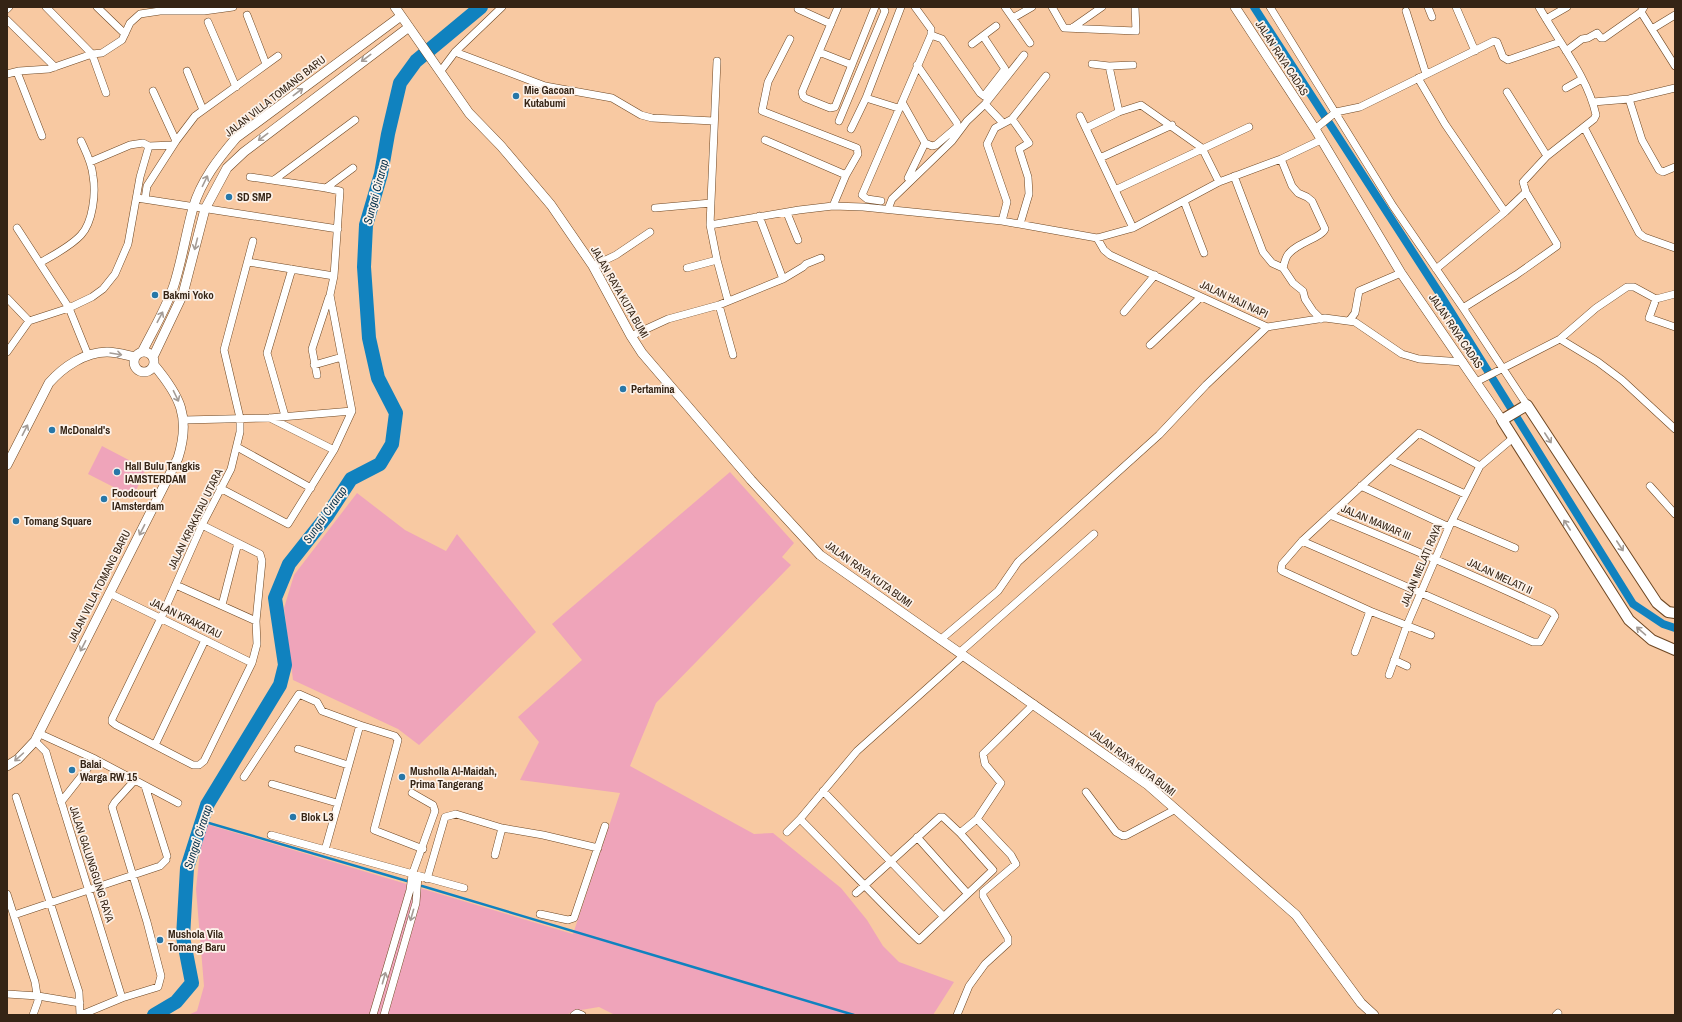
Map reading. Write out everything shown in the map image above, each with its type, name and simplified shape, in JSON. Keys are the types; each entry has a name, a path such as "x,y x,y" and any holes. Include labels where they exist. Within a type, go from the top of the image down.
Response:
{"main road":[{"path":"1505,419 1525,406 1658,603 1668,612 1675,613"},
{"name":"JALAN RAYA CADAS","path":"1505,419 1512,438 1629,620 1652,640 1675,650"}],"street":[{"path":"46,7 92,54 106,93"},
{"path":"97,7 125,34"},
{"path":"7,74 55,67 92,54 102,53 122,40 130,23 140,14 160,11 204,11 233,7"},
{"name":"JALAN RAYA KUTA BUMI","path":"395,7 469,113 501,146 551,205 593,266 630,336 647,359 746,474 820,554 940,640 1034,704 1148,785 1296,915 1361,1003 1374,1015"},
{"path":"438,69 502,7"},
{"path":"838,7 802,92 803,96 830,108 835,107 875,7"},
{"path":"839,121 885,11 883,7"},
{"path":"851,129 866,98 901,7"},
{"path":"881,201 867,199 862,195 931,35 931,29 915,7"},
{"path":"1005,7 1030,43"},
{"path":"1013,18 1032,7"},
{"path":"1052,7 1064,28 1136,31 1135,7"},
{"path":"1071,28 1102,7"},
{"name":"JALAN RAYA CADAS","path":"1235,7 1316,128 1321,140 1401,273 1476,382 1505,419"},
{"path":"1270,7 1334,113 1393,206 1463,308 1525,406"},
{"path":"1428,7 1432,17"},
{"path":"1456,7 1475,51"},
{"path":"1463,308 1516,275 1557,246 1558,244 1526,192 1523,183 1524,180 1547,156 1596,117 1593,102 1582,78 1539,7"},
{"path":"1546,19 1567,7"},
{"path":"798,9 831,24"},
{"path":"1566,51 1582,39 1588,38 1597,33 1601,38 1604,38 1643,9 1652,29 1675,66"},
{"path":"1406,11 1426,74"},
{"path":"247,14 266,64"},
{"path":"1652,29 1675,15"},
{"name":"JALAN VILLA TOMANG BARU","path":"138,354 165,307 174,284 193,207 206,178 220,157 236,138 401,16"},
{"path":"7,20 55,67"},
{"path":"208,22 236,87"},
{"path":"972,44 996,26"},
{"path":"138,354 134,365 139,371 149,371 183,294 205,208 227,168 244,152 409,27"},
{"path":"931,35 942,39 980,93 984,96 1005,69 983,36"},
{"path":"371,38 378,49"},
{"path":"790,40 768,82 762,112 857,148 858,154 846,175 833,206"},
{"path":"1316,128 1334,113 1360,107 1496,41 1503,56 1508,60 1560,42"},
{"path":"455,52 546,86 612,98 641,114 652,118 714,120"},
{"path":"819,52 852,65"},
{"path":"888,209 892,199 952,141 967,121 985,104 1024,55"},
{"path":"145,199 147,186 174,143 190,122 203,110 278,56"},
{"path":"717,61 710,225 717,260 728,301"},
{"path":"1092,64 1109,66 1133,65"},
{"path":"866,98 900,105 925,143 932,146 936,145 957,127 957,125 917,65"},
{"path":"1109,66 1119,112"},
{"path":"187,71 203,110"},
{"path":"17,72 42,136"},
{"path":"1002,221 1007,202 987,144 995,128 1012,119 1046,76"},
{"path":"1418,78 1445,124 1505,212"},
{"path":"1566,88 1582,78"},
{"path":"1593,102 1629,99 1675,88"},
{"path":"154,91 174,143"},
{"path":"1507,92 1547,156"},
{"path":"1629,99 1642,140 1659,170 1664,172 1675,167"},
{"path":"985,104 1003,123"},
{"path":"1086,128 1119,112 1141,104 1202,148 1219,182"},
{"path":"1080,116 1133,228"},
{"path":"1012,119 1029,143 1019,149 1028,178 1028,199 1020,224"},
{"path":"274,180 355,120"},
{"path":"1100,158 1172,125"},
{"path":"1115,190 1249,126"},
{"path":"1584,127 1639,233 1644,238 1675,248"},
{"path":"765,140 846,175"},
{"path":"710,225 759,216 833,206 888,209 1002,221 1097,238 1133,228 1219,182 1281,159 1321,140"},
{"path":"40,263 68,246 87,228 94,194 94,176 81,141"},
{"path":"90,162 130,146 143,143 149,146 174,143"},
{"path":"908,178 925,143"},
{"path":"7,352 29,322 69,308 104,289 114,274 128,244 140,176 149,146"},
{"path":"1281,159 1295,191 1312,201 1326,229 1322,234 1301,244 1288,255 1283,268"},
{"path":"326,188 353,168"},
{"path":"1234,176 1263,252 1272,263 1283,268 1293,283 1303,291 1305,299 1313,311 1321,318"},
{"path":"250,177 338,190 341,193 334,276 330,295 312,349 317,375"},
{"path":"1436,269 1505,212 1526,192"},
{"path":"137,198 338,230"},
{"path":"1184,201 1204,253"},
{"path":"655,208 711,202"},
{"path":"787,213 798,240"},
{"path":"759,216 783,279"},
{"path":"17,228 69,308 88,355"},
{"path":"593,266 616,255 650,232"},
{"name":"JALAN HAJI NAPI","path":"1097,238 1104,250 1110,255 1267,327 1321,318 1355,322 1402,354 1418,359 1463,362"},
{"name":"JALAN KRAKATAU UTARA","path":"155,745 112,722 112,719 161,618 202,525 231,469 240,432 240,418 224,350 253,242"},
{"path":"630,336 668,319 719,305 783,279 806,264 821,258"},
{"path":"687,268 717,260"},
{"path":"248,262 334,276"},
{"path":"284,416 267,353 292,269"},
{"path":"1349,321 1355,313 1359,290 1401,273"},
{"path":"1124,312 1155,276"},
{"path":"1476,382 1560,339 1596,308 1627,287 1634,287 1656,299 1675,294"},
{"path":"220,488 288,524 334,450 352,411 330,295"},
{"path":"1150,345 1201,297"},
{"path":"7,298 29,322"},
{"path":"1656,299 1649,318 1675,327"},
{"path":"719,305 733,356"},
{"path":"940,640 998,591 1018,562 1159,436 1206,385 1267,327"},
{"path":"1560,339 1598,362 1622,380 1675,429"},
{"path":"7,465 49,383 59,372 88,355 106,352 138,354 147,352 153,361"},
{"path":"314,365 342,357"},
{"name":"JALAN VILLA TOMANG BARU","path":"7,766 18,760 37,737 178,458 182,445 184,420 178,400 169,382 153,361"},
{"path":"184,420 269,418 352,411"},
{"path":"269,418 334,450"},
{"path":"1431,635 1370,611 1280,570 1282,564 1302,541 1420,433 1480,466 1512,438"},
{"path":"237,447 311,488"},
{"path":"1390,460 1465,494"},
{"name":"JALAN MELATI RAYA","path":"1389,675 1407,626 1450,524 1480,466"},
{"path":"1361,486 1450,524 1515,548"},
{"path":"1650,486 1675,514"},
{"name":"JALAN MAWAR III","path":"1330,515 1436,559"},
{"path":"202,525 260,554 262,560 256,620 257,644 252,663 204,761 199,765 193,765 155,745 205,640"},
{"path":"787,832 800,819 857,751 961,654 1094,534"},
{"path":"1302,541 1422,593"},
{"path":"222,606 238,543"},
{"name":"JALAN MELATI II","path":"1422,593 1533,642 1540,642 1555,616 1554,614 1517,595 1436,559"},
{"path":"176,584 256,620"},
{"name":"JALAN KRAKATAU","path":"109,594 252,663"},
{"path":"1355,652 1370,611"},
{"path":"1394,660 1407,666"},
{"path":"244,777 299,694 317,702 322,711 396,736 398,740 374,830 423,849"},
{"path":"960,833 977,819 1001,783 985,764 983,754 1034,704"},
{"path":"325,850 360,725"},
{"path":"37,737 95,760 178,803"},
{"name":"JALAN GALUNGGUNG RAYA","path":"37,737 46,752 122,998"},
{"path":"298,749 348,765"},
{"path":"61,802 95,760"},
{"path":"16,797 79,992 80,1015 122,998 158,987 161,976 147,922 112,808 115,802 134,781"},
{"path":"272,784 337,803"},
{"path":"14,915 90,891 160,866 166,858 145,786"},
{"path":"823,791 943,916"},
{"path":"1086,792 1116,832 1123,836 1176,809"},
{"path":"373,1015 435,811 433,805 412,793"},
{"path":"427,879 445,817 456,814 502,828 543,835 598,848"},
{"path":"800,819 865,885 919,940 993,870 960,833 942,816 917,837 865,885 856,893"},
{"path":"957,1015 973,980 985,964 1008,943 1008,938 983,896 983,892 1016,864 1011,855 977,819"},
{"path":"540,914 568,920 574,918 605,826"},
{"path":"495,855 502,828"},
{"path":"272,835 415,876 464,888"},
{"path":"917,837 967,893"},
{"path":"384,1015 416,903 415,876"},
{"path":"7,894 35,982 38,996 36,1009 33,1015"},
{"path":"7,994 38,996 80,1003"},
{"path":"574,1015 577,1013 582,1015"}],"shaded area":[{"name":"Hall Bulu Tangkis IAMSTERDAM","path":"102,446 146,469 133,497 88,474"},
{"path":"730,472 794,543 782,557 791,565 656,703 630,766 754,834 773,833 841,888 867,920 883,946 899,962 954,982 933,1015 615,1015 599,1007 575,1011 566,1015 188,1015 197,1011 204,986 196,889 203,823 573,934 620,793 520,780 539,742 518,717 582,660 552,624"},
{"path":"357,493 405,530 446,551 457,534 536,632 419,745 398,729 293,680 284,608 294,575"}],"waterway":[{"name":"Sungai Cirarap","path":"154,1015 176,1002 192,983 183,937 187,868 207,805 280,685 285,665 275,598 289,564 327,516 351,479 380,464 392,444 396,413 378,378 369,338 364,267 366,225 381,174 388,134 400,83 416,61 481,7"},
{"path":"1254,7 1438,291 1633,604 1663,624 1675,628"},
{"path":"202,821 407,881"},
{"path":"422,886 854,1015"}],"place":[{"name":"Mie Gacoan Kutabumi","path":"516,96"},
{"name":"SD SMP","path":"229,197"},
{"name":"Bakmi Yoko","path":"155,295"},
{"name":"Pertamina","path":"623,389"},
{"name":"McDonald's","path":"52,430"},
{"name":"Hall Bulu Tangkis IAMSTERDAM","path":"117,472"},
{"name":"Foodcourt IAmsterdam","path":"104,499"},
{"name":"Tomang Square","path":"16,521"},
{"name":"Balai Warga RW 15","path":"72,770"},
{"name":"Musholla Al-Maidah, Prima Tangerang","path":"402,777"},
{"name":"Blok L3","path":"293,817"},
{"name":"Mushola Vila Tomang Baru","path":"160,940"}]}
